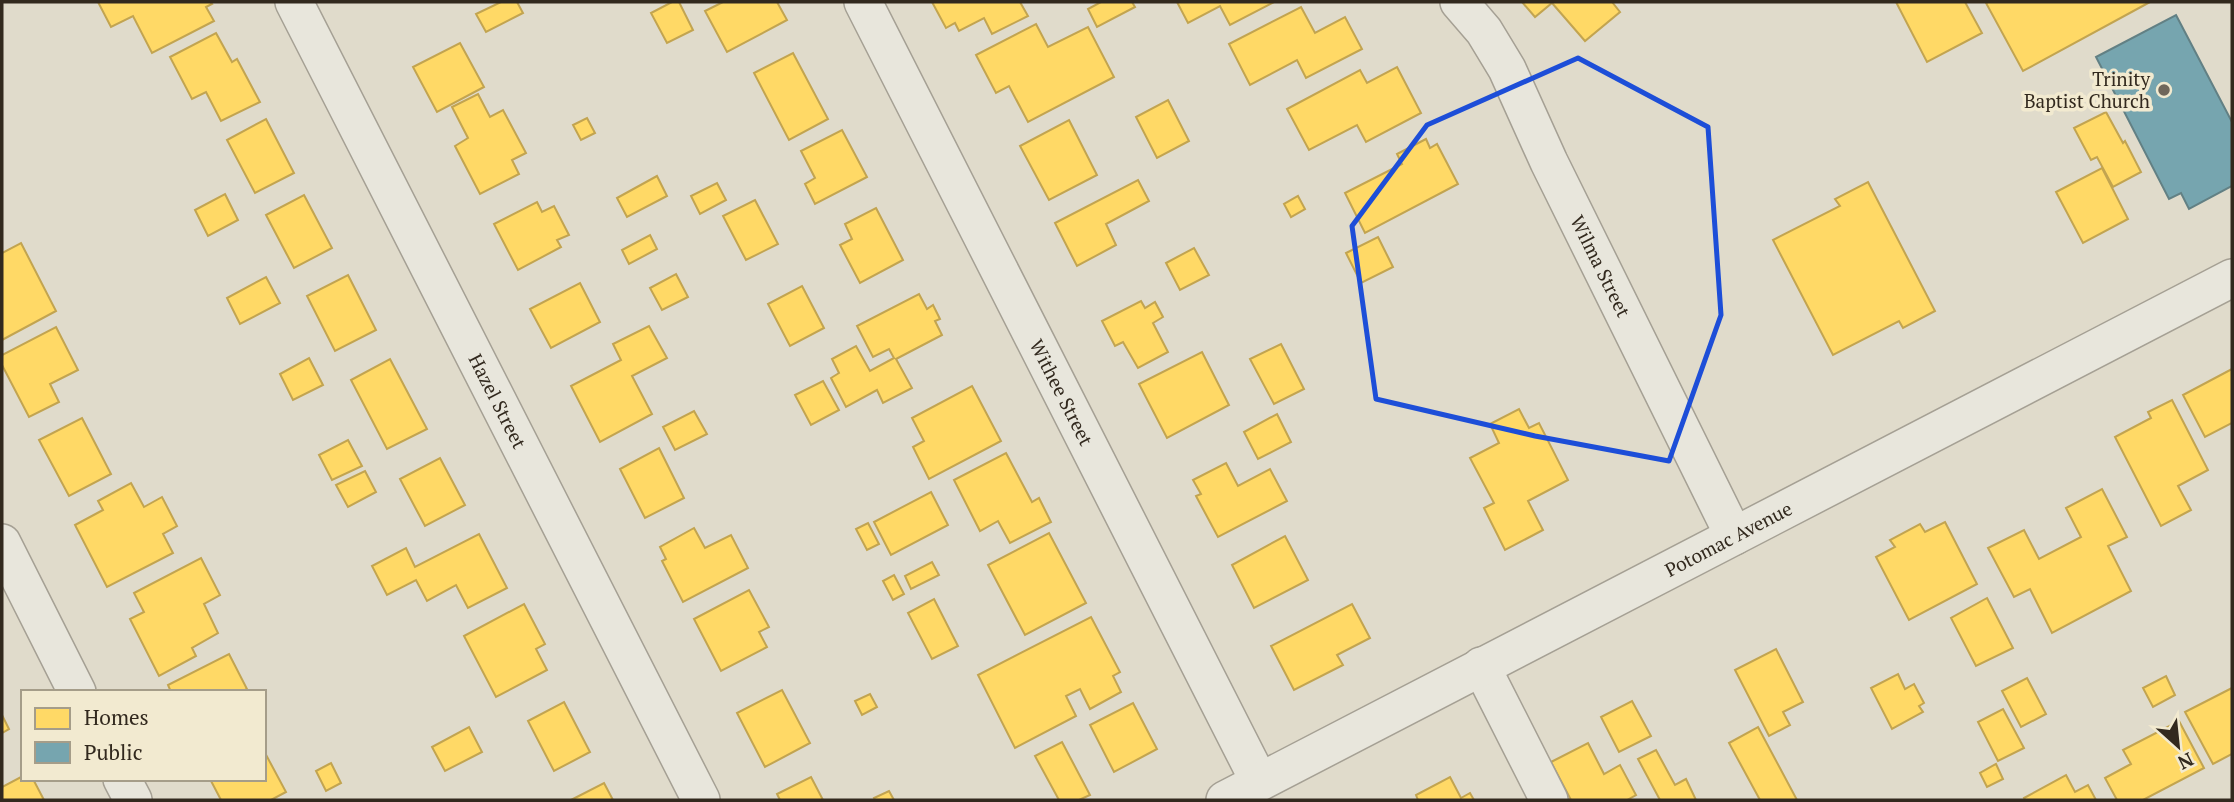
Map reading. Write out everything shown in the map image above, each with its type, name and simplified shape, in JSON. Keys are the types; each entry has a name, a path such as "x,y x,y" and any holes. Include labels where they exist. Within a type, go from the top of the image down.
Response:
{"street":[{"name":"Hazel Street","path":"295,2 701,800"},
{"name":"Withee Street","path":"863,2 1259,781"},
{"name":"Wilma Street","path":"1459,2 1484,31 1507,69 1549,162 1734,536"},
{"name":"Potomac Avenue","path":"1225,800 2232,278"},
{"path":"2,543 77,690"},
{"path":"1481,667 1549,800"},
{"path":"123,781 133,800"}],"highlighted area":[{"path":"1578,58 1708,127 1721,315 1669,461 1535,436 1376,399 1352,226 1427,125"}],"building: Homes":[{"path":"98,2 210,2 212,4 206,7 214,21 152,53 133,16 111,27"},
{"path":"501,2 517,2 523,13 486,32 476,14"},
{"path":"672,2 679,2 693,30 667,43 651,13"},
{"path":"723,2 777,2 787,20 727,52 705,11"},
{"path":"932,2 1020,2 1028,16 992,34 984,18 959,31 955,23 946,28"},
{"path":"1101,2 1132,2 1135,7 1097,27 1088,9"},
{"path":"1177,2 1274,2 1230,25 1220,6 1188,23"},
{"path":"1522,2 1612,2 1620,12 1585,41 1552,3 1535,17"},
{"path":"1896,2 1965,2 1982,33 1927,62"},
{"path":"2150,2 2023,71 1986,3"},
{"path":"1301,7 1315,33 1345,17 1362,49 1306,78 1297,60 1250,85 1229,44"},
{"path":"1036,24 1048,47 1088,27 1114,77 1028,122 1009,86 996,93 976,55"},
{"path":"216,33 232,62 237,59 260,102 221,121 206,92 192,99 170,57"},
{"path":"460,43 484,87 437,112 413,67"},
{"path":"793,53 828,119 789,140 754,73"},
{"path":"1397,67 1421,113 1366,142 1357,125 1309,150 1287,109 1360,70 1367,83"},
{"path":"478,94 490,117 503,110 526,153 512,160 519,174 480,194 455,146 468,138 452,107"},
{"path":"1168,100 1189,141 1157,158 1136,117"},
{"path":"2106,112 2141,172 2113,187 2097,157 2091,160 2074,128"},
{"path":"587,118 595,133 581,140 573,125"},
{"path":"266,119 294,173 255,193 227,140"},
{"path":"1069,120 1097,175 1049,200 1020,146"},
{"path":"842,130 867,177 815,204 805,184 815,178 801,151"},
{"path":"1426,139 1430,148 1437,144 1458,184 1365,233 1345,193 1402,164 1397,154"},
{"path":"2102,168 2128,219 2083,243 2056,192"},
{"path":"657,176 667,196 627,217 617,198"},
{"path":"1138,180 1149,201 1106,224 1116,245 1077,266 1055,223"},
{"path":"1868,182 1935,311 1903,328 1899,321 1833,355 1773,240 1840,206 1835,199"},
{"path":"717,183 726,200 700,214 691,196"},
{"path":"225,194 238,220 208,236 195,210"},
{"path":"304,195 332,248 294,268 266,215"},
{"path":"1298,196 1305,209 1291,217 1284,204"},
{"path":"755,200 778,244 746,260 723,216"},
{"path":"537,202 542,212 554,206 569,235 557,240 561,247 518,270 494,224"},
{"path":"876,208 903,260 860,283 840,245 852,239 845,224"},
{"path":"650,235 657,249 629,264 622,250"},
{"path":"1378,237 1393,267 1361,283 1346,253"},
{"path":"21,243 56,311 2,340 2,253"},
{"path":"1194,248 1209,275 1180,290 1166,263"},
{"path":"676,274 688,297 662,310 650,288"},
{"path":"348,275 376,330 335,351 307,296"},
{"path":"266,277 280,303 240,324 227,298"},
{"path":"580,283 600,322 551,348 530,309"},
{"path":"802,286 824,328 790,346 768,304"},
{"path":"919,294 927,309 933,305 940,319 935,321 942,335 896,359 912,388 883,403 877,390 846,407 831,378 839,373 832,359 856,346 870,371 894,358 889,349 873,357 857,326"},
{"path":"1141,301 1145,308 1155,302 1163,317 1153,323 1168,352 1138,368 1123,342 1115,346 1102,321"},
{"path":"649,326 667,358 632,376 652,414 600,442 571,386 621,360 613,344"},
{"path":"56,327 78,370 50,384 59,402 29,417 2,365 2,355"},
{"path":"1281,344 1304,389 1274,404 1250,359"},
{"path":"1202,352 1229,405 1167,438 1139,384"},
{"path":"309,358 323,385 293,400 280,374"},
{"path":"390,359 427,429 387,449 351,380"},
{"path":"2232,369 2232,423 2205,437 2183,395"},
{"path":"823,381 839,410 811,425 795,395"},
{"path":"972,386 1001,441 929,479 913,447 924,441 912,418"},
{"path":"2172,400 2208,470 2178,486 2191,510 2161,526 2115,437 2151,418 2148,412"},
{"path":"1519,409 1529,428 1539,423 1568,480 1528,501 1543,530 1505,550 1484,508 1494,503 1470,458 1499,443 1490,424"},
{"path":"694,411 707,434 675,450 663,427"},
{"path":"1277,414 1291,442 1258,459 1244,432"},
{"path":"82,418 111,474 69,496 39,440"},
{"path":"348,440 362,466 332,480 319,455"},
{"path":"659,448 684,498 645,518 620,469"},
{"path":"1006,453 1032,502 1039,498 1051,522 1010,543 998,521 980,531 954,480"},
{"path":"440,458 465,505 425,526 400,479"},
{"path":"1226,463 1238,486 1270,469 1287,501 1218,537 1196,496 1201,494 1193,480"},
{"path":"365,471 376,492 348,507 336,485"},
{"path":"131,483 144,507 162,497 177,526 163,534 173,553 107,587 75,525 103,510 98,501"},
{"path":"2102,489 2127,537 2108,546 2131,591 2052,633 2030,589 2014,597 1988,548 2024,530 2039,559 2081,537 2066,508"},
{"path":"931,492 948,525 891,555 874,522"},
{"path":"1945,522 1977,584 1909,620 1876,557 1895,547 1890,540 1920,524 1925,532"},
{"path":"868,523 879,544 867,550 856,529"},
{"path":"694,528 705,548 731,535 748,568 683,602 662,561 666,559 660,547"},
{"path":"1049,533 1086,603 1025,635 988,565"},
{"path":"479,534 507,588 468,608 456,585 427,601 416,580 387,595 372,566 406,548 415,567"},
{"path":"1285,536 1308,580 1254,608 1232,565"},
{"path":"201,558 220,595 204,604 218,633 192,648 196,656 159,676 130,619 144,612 134,593"},
{"path":"932,562 939,575 911,589 905,576"},
{"path":"894,575 904,594 893,600 883,581"},
{"path":"749,590 769,627 759,632 767,647 721,671 694,619"},
{"path":"1987,598 2013,648 1976,666 1951,618"},
{"path":"934,599 958,646 932,659 908,613"},
{"path":"524,604 545,644 536,649 547,670 496,697 464,636"},
{"path":"1352,604 1370,638 1337,655 1343,665 1294,690 1271,646"},
{"path":"1091,617 1120,672 1113,676 1121,692 1090,709 1080,689 1066,696 1076,716 1015,748 978,675"},
{"path":"1776,649 1803,702 1783,712 1790,725 1769,736 1735,670"},
{"path":"229,654 247,689 170,690 168,685"},
{"path":"1898,674 1905,689 1914,684 1924,703 1919,706 1923,712 1892,729 1871,688"},
{"path":"2166,676 2175,695 2153,707 2143,688"},
{"path":"2027,678 2046,714 2021,727 2002,691"},
{"path":"2232,688 2232,754 2213,764 2185,712"},
{"path":"782,690 810,743 765,767 737,713"},
{"path":"870,694 877,707 862,715 855,701"},
{"path":"1632,701 1651,736 1619,752 1601,717"},
{"path":"564,702 590,752 554,771 528,721"},
{"path":"1133,703 1157,749 1114,772 1090,725"},
{"path":"2003,709 2024,748 1998,761 1978,722"},
{"path":"2,715 9,729 2,733"},
{"path":"2179,721 2204,768 2143,800 2117,800 2105,778 2131,764 2123,750"},
{"path":"469,727 482,752 445,771 432,747"},
{"path":"1758,727 1797,800 1760,800 1729,743"},
{"path":"1062,742 1090,795 1079,800 1059,800 1035,756"},
{"path":"1588,743 1604,774 1620,765 1636,795 1627,800 1571,800 1551,762"},
{"path":"1656,750 1675,785 1686,779 1696,800 1660,800 1638,759"},
{"path":"266,755 286,792 271,800 221,800 211,781 266,781"},
{"path":"331,763 341,783 326,791 316,771"},
{"path":"1996,764 2003,779 1987,787 1980,773"},
{"path":"2066,775 2075,792 2088,785 2096,800 2025,800 2024,798"},
{"path":"21,777 21,781 34,781 44,800 2,800 2,787"},
{"path":"811,777 823,800 780,800 777,794"},
{"path":"1450,777 1461,798 1470,793 1474,800 1418,800 1416,795"},
{"path":"604,783 613,800 571,800"},
{"path":"889,791 894,800 875,800 874,798"}],"building: Public":[{"name":"Trinity Baptist Church","path":"2176,15 2232,122 2232,186 2189,209 2181,193 2169,199 2096,57"}],"place":[{"name":"Trinity Baptist Church","path":"2164,90"}]}
